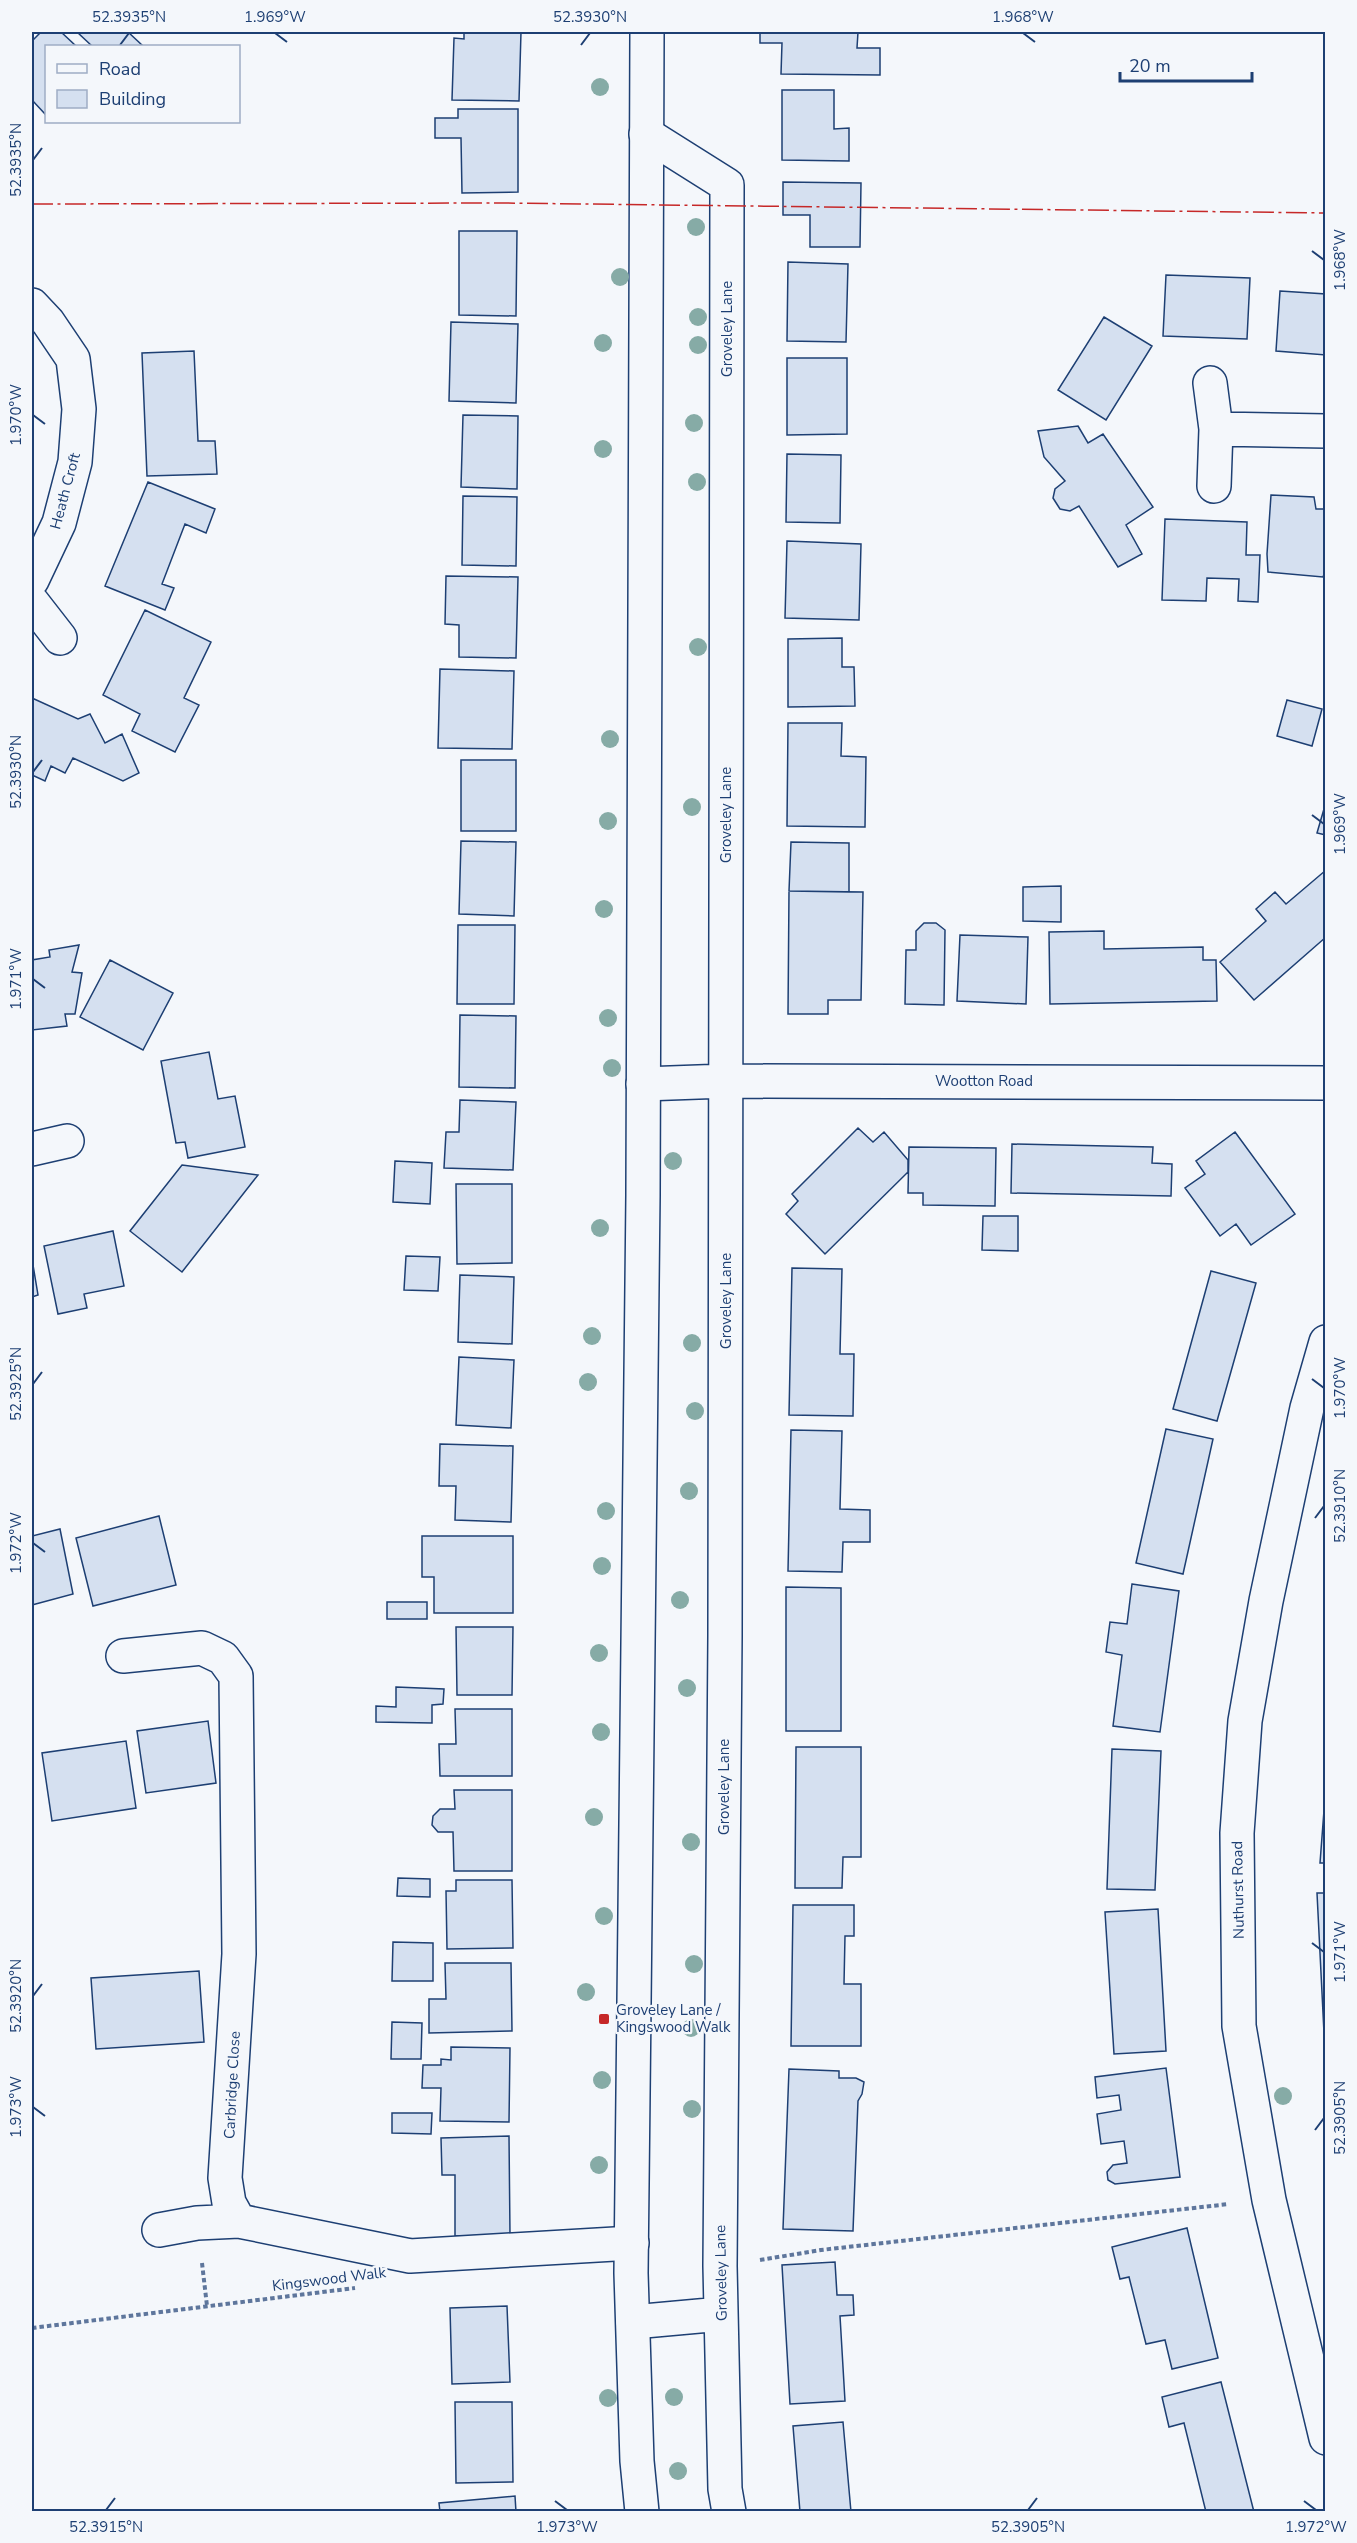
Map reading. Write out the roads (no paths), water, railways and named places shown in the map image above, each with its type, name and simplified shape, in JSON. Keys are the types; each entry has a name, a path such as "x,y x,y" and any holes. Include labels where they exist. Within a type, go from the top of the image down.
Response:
{"street":[{"path":"642,2511 637,2461 632,2243 643,1084 647,32"},
{"name":"Groveley Lane","path":"646,134 727,185 726,1081 720,2266 725,2489 729,2511"},
{"name":"Heath Croft","path":"32,305 48,322 73,359 79,409 75,462 59,523 32,579"},
{"path":"1210,383 1216,429 1214,486"},
{"path":"1216,429 1326,431"},
{"path":"32,602 60,638"},
{"name":"Wootton Road","path":"643,1084 726,1081 1326,1083"},
{"path":"32,1149 67,1141"},
{"name":"Nuthurst Road","path":"1326,1342 1307,1408 1266,1600 1245,1721 1237,1833 1239,2026 1269,2200 1326,2438"},
{"name":"Carbridge Close","path":"123,1656 202,1647 223,1658 236,1676 239,1954 225,2178 229,2203 239,2221"},
{"path":"159,2230 197,2223 239,2221 410,2256 632,2243"},
{"path":"633,2322 721,2314"}],"place":[{"name":"Groveley Lane / Kingswood Walk","path":"604,2019"}]}
